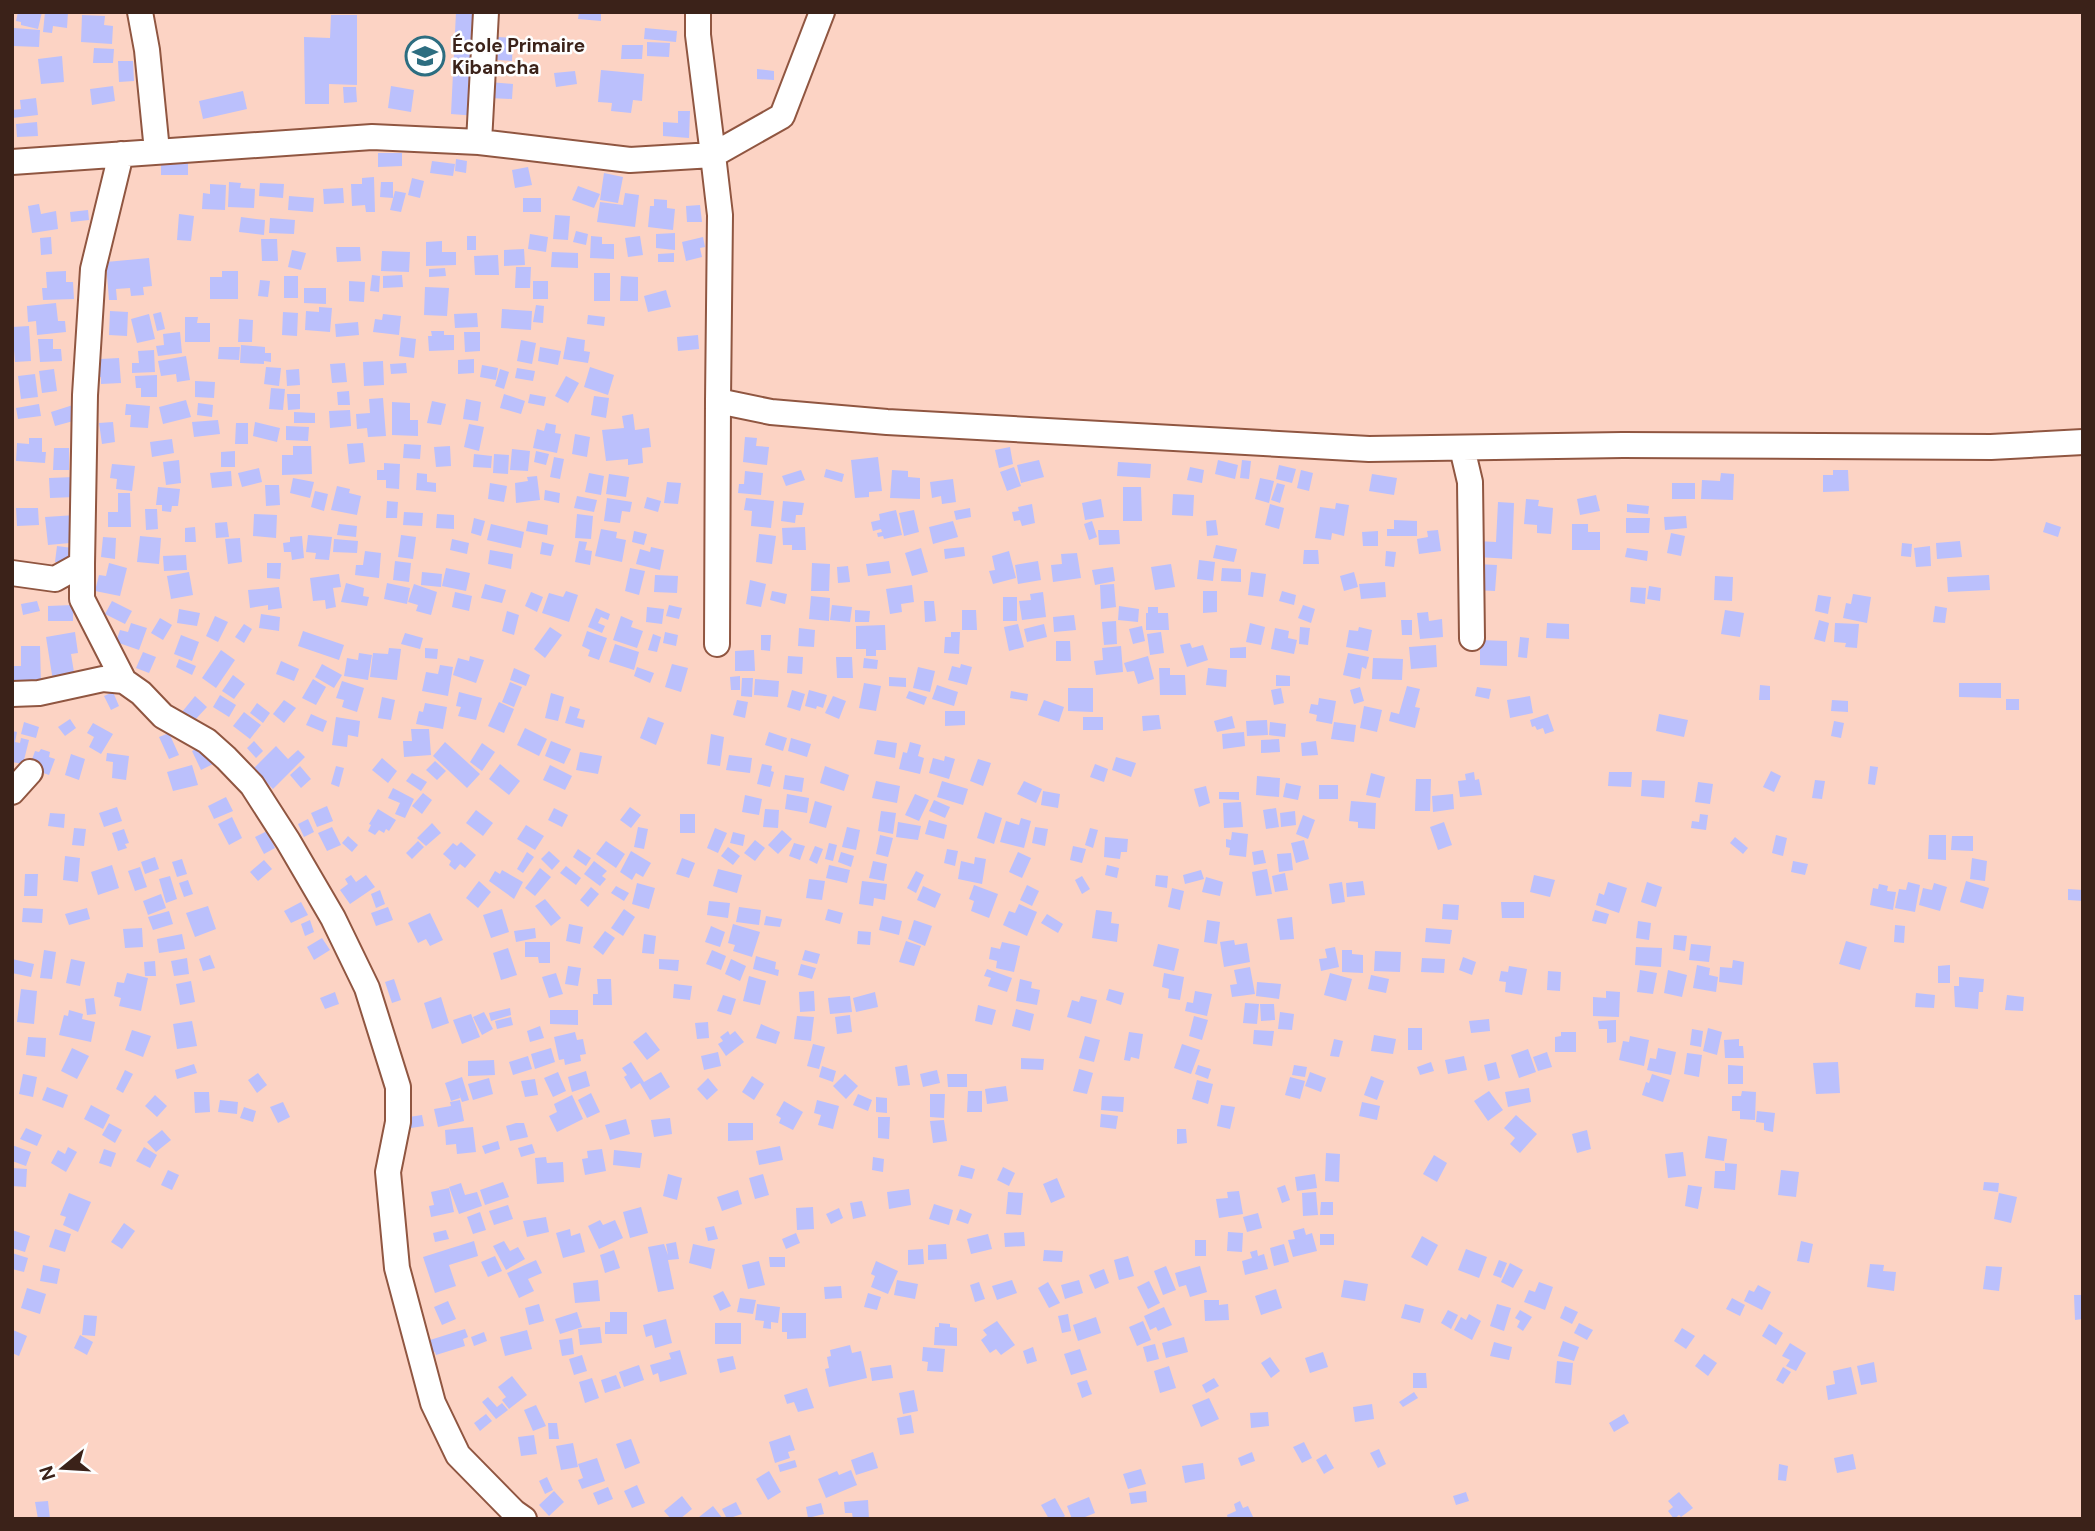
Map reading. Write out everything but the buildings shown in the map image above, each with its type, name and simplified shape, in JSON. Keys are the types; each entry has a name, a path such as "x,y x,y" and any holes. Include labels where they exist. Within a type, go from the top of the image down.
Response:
{"street":[{"path":"140,12 147,50 157,151"},
{"path":"479,142 486,12"},
{"path":"698,12 698,35 720,215 717,643"},
{"path":"12,162 372,137 479,142 630,160 713,155 782,117 822,12"},
{"path":"121,153 93,269 85,395 82,599 124,681 141,693 163,716 207,741 252,785 339,929 366,988 398,1087 398,1122 388,1171 397,1268 433,1403 458,1455 524,1519"},
{"path":"718,401 771,412 1012,430 1369,449 1623,445 1991,447 2083,442"},
{"path":"1462,447 1470,482 1472,638"},
{"path":"12,573 55,579 82,564"},
{"path":"12,694 39,694 103,679 124,681"},
{"path":"12,792 30,772"}],"place":[{"name":"École Primaire Kibancha","path":"425,56"}]}
